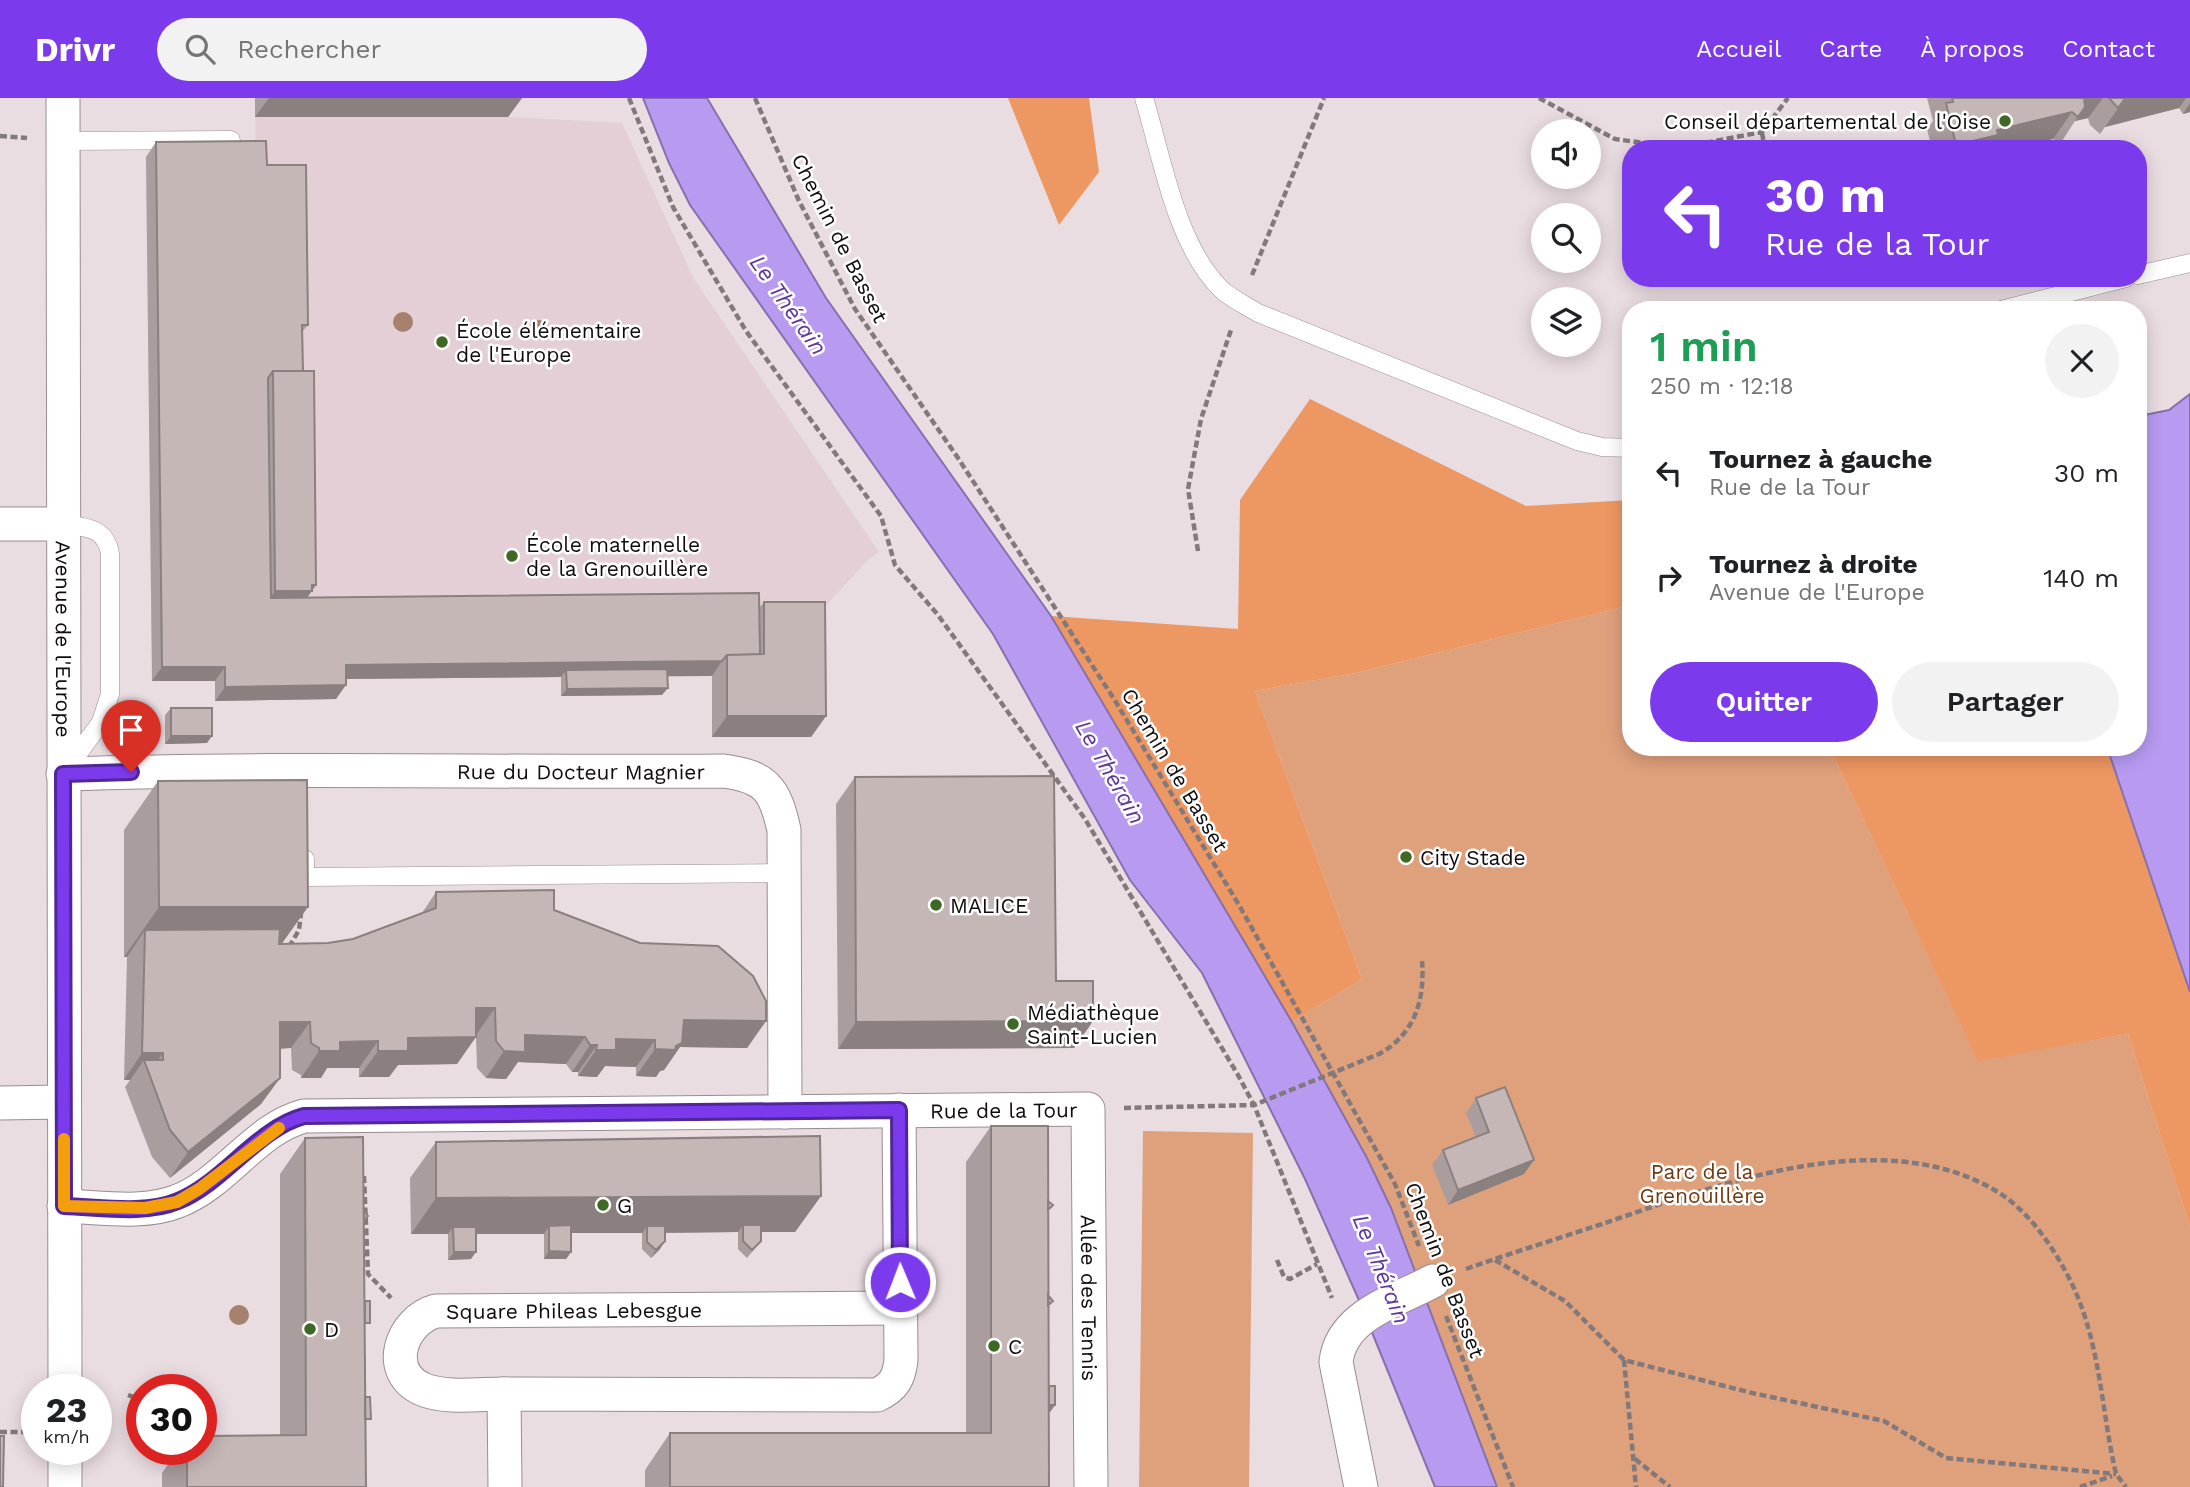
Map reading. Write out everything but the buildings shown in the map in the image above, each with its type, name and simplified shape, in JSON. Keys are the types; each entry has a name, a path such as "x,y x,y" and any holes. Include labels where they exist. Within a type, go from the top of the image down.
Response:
{"street":[{"name":"Avenue de l'Europe","path":"62,98 65,1374"},
{"path":"0,524 62,524"},
{"name":"Rue du Docteur Magnier","path":"63,774 304,778 724,771 759,780 772,792 779,805 784,830 785,1112"},
{"path":"0,1103 64,1102"},
{"name":"Rue de la Tour","path":"64,1206 145,1208 177,1202 296,1118 1088,1109"},
{"name":"Allée des Tennis","path":"1088,1109 1091,1487"},
{"path":"414,1323 405,1335 400,1359 403,1371 415,1385 436,1393 877,1395 888,1390 900,1373 899,1110"},
{"path":"1361,1487 1336,1362 1340,1342 1354,1324 1433,1281"},
{"name":"Square Phileas Lebesgue","path":"414,1323 436,1311 900,1308"},
{"path":"504,1394 505,1487"},
{"path":"65,1465 65,1487"}],"lane":[{"path":"1144,98 1186,236 1208,273 1223,291 1258,313 1577,440 1602,447 1622,448"},
{"path":"60,141 231,140"},
{"path":"2147,273 2190,262"},
{"path":"2036,301 2091,287"},
{"path":"62,524 94,530 108,542 111,680 100,722 63,774"},
{"path":"305,838 305,877 783,873"}],"path":[{"path":"629,98 673,207 746,331 881,516 895,565 938,615 1085,819 1254,1105 1317,1265 1354,1324"},
{"name":"Chemin de Basset","path":"755,98 799,201 855,309 958,458 1114,699 1238,905 1395,1184 1513,1487"},
{"path":"1539,98 1615,139 1622,140"},
{"path":"1720,140 1762,132 1788,98"},
{"path":"1762,132 1763,140"},
{"path":"286,951 299,930 305,877"},
{"path":"1088,1109 1254,1105 1332,1073 1394,1045 1409,1028 1420,1006 1424,990 1422,961"},
{"path":"361,1116 368,1274 414,1323"},
{"path":"1433,1281 1717,1185 1776,1171 1865,1161 1909,1163 1965,1176 1993,1188 2015,1205 2037,1229 2071,1283 2094,1346 2116,1474 2126,1487"},
{"path":"1494,1259 1565,1301 1624,1360 1752,1393 1884,1421 1946,1458 2116,1474"},
{"path":"1277,1260 1284,1277 1290,1279 1317,1265"},
{"path":"1624,1360 1636,1487"},
{"path":"0,1432 21,1432"},
{"path":"1635,1458 1670,1487"},
{"path":"2080,1487 2116,1474"}],"shaded area":[{"path":"1008,98 1089,98 1099,172 1059,225"},
{"name":"École élémentaire de l'Europe","path":"255,117 508,117 622,123 694,279 879,552 867,561 810,623 750,675 663,676 662,695 561,696 561,677 336,679 336,699 215,701 215,681 152,681 146,157 256,155"},
{"path":"1310,399 1526,506 1622,501 1622,607 1356,673 1255,691 1362,979 1292,1022 1051,616 1238,629 1240,500"},
{"path":"1833,756 2110,756 2190,992 2190,1227 2128,1034 1978,1061"}],"green space":[{"name":"Parc de la Grenouillère","path":"1622,607 1622,756 1833,756 1978,1060 2128,1034 2190,1227 2190,1487 1497,1487 1391,1208 1367,1158 1292,1022 1362,979 1255,691 1356,673"},
{"path":"1143,1131 1253,1133 1249,1487 1139,1487"}],"water":[{"name":"Le Thérain","path":"643,98 707,98 826,298 1051,616 1292,1022 1367,1158 1391,1208 1497,1487 1435,1487 1358,1298 1305,1179 1202,973 1130,880 993,634 690,205 669,163"},
{"path":"2190,394 2190,992 2110,756 2147,756 2147,414 2169,410"}],"slow traffic":[{"path":"64,1139 64,1206 145,1208 166,1205 187,1197 279,1128"}],"place":[{"name":"Conseil départemental de l'Oise","path":"2005,121"},
{"name":"École élémentaire de l'Europe","path":"442,342"},
{"name":"École maternelle de la Grenouillère","path":"512,556"},
{"name":"City Stade","path":"1406,857"},
{"name":"MALICE","path":"936,905"},
{"name":"Médiathèque Saint-Lucien","path":"1013,1024"},
{"name":"G","path":"603,1205"},
{"name":"D","path":"310,1329"},
{"name":"C","path":"994,1346"}],"route":[{"path":"131,772 63,774 64,1206 145,1208 177,1202 199,1189 285,1123 304,1116 899,1110 900,1282"}]}
